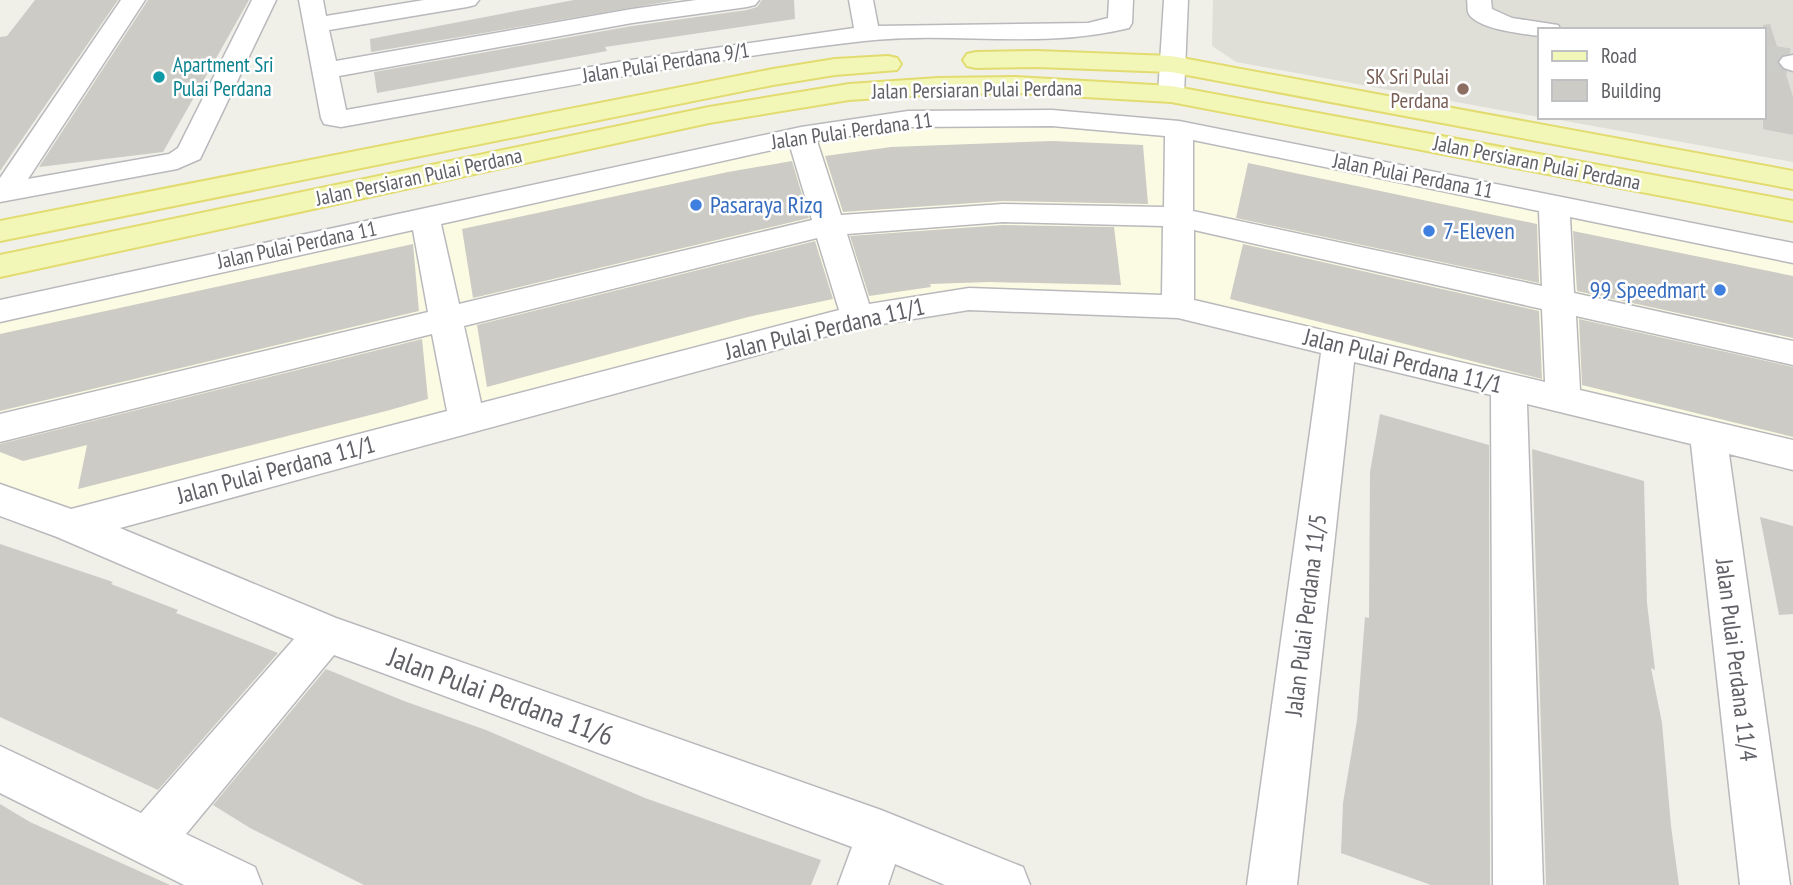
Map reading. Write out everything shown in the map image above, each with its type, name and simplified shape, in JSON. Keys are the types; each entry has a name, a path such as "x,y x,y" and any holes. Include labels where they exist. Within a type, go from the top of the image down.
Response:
{"main road":[{"name":"Jalan Persiaran Pulai Perdana","path":"0,231 565,117 835,67 1037,59 1171,64 1793,180"},
{"name":"Jalan Persiaran Pulai Perdana","path":"0,266 709,115 849,92 938,86 1017,85 1171,94 1793,211"}],"street":[{"path":"3,193 133,0"},
{"path":"3,193 177,161 190,153 264,0"},
{"path":"313,13 467,0"},
{"path":"325,71 602,11 747,0"},
{"path":"862,0 867,33"},
{"path":"1171,94 1176,0"},
{"path":"1479,0 1480,12 1490,19 1538,28"},
{"path":"602,11 624,69"},
{"name":"Jalan Pulai Perdana 9/1","path":"313,13 334,118 341,119 624,69 867,33 1088,30 1121,11"},
{"name":"Jalan Pulai Perdana 11","path":"0,311 801,135 908,120 1052,118 1178,129 1793,253"},
{"path":"1178,129 1178,307"},
{"path":"1554,205 1563,400"},
{"path":"425,218 467,420"},
{"path":"1178,218 1793,353"},
{"name":"Jalan Pulai Perdana 11/1","path":"71,525 857,317 969,299 1178,307 1793,455"},
{"name":"Jalan Pulai Perdana 11/5","path":"1272,885 1339,345"},
{"path":"1510,387 1518,885"},
{"name":"Jalan Pulai Perdana 11/4","path":"1708,435 1765,885"},
{"name":"Jalan Pulai Perdana 11/6","path":"0,500 71,525 326,633 881,834 1005,885"},
{"path":"148,842 326,633"},
{"path":"0,769 237,885"},
{"path":"863,885 881,834"}],"lane":[{"path":"801,135 857,317"},
{"path":"0,428 827,226 1003,213 1178,218"}],"shaded area":[{"name":"SK Sri Pulai Perdana","path":"1213,0 1793,0 1793,162 1554,119 1765,119 1765,28 1538,28 1538,117 1236,62 1212,46"},
{"path":"1052,113 1793,247 1793,465 1174,315 973,308 859,326 110,525 0,485 0,304 800,130"}],"building":[{"path":"35,0 118,0 0,171 0,37 7,36"},
{"name":"Apartment Sri Pulai Perdana","path":"148,0 249,0 163,152 39,167"},
{"path":"574,0 677,0 371,52 370,39"},
{"path":"762,0 794,0 795,19 605,47 607,51 377,93 374,72 632,26 747,10 757,7"},
{"path":"1770,24 1780,56 1776,62 1785,71 1793,97 1793,135 1763,129 1763,25"},
{"path":"1053,141 1143,145 1148,204 1003,201 843,212 825,156 891,147"},
{"path":"792,161 809,218 473,298 462,229 728,172"},
{"path":"1248,163 1537,224 1539,283 1236,218"},
{"path":"1003,225 1114,227 1121,285 989,282 930,284 931,287 869,296 850,236"},
{"path":"1573,231 1793,276 1793,338 1577,291"},
{"path":"815,241 833,299 748,317 487,387 477,325"},
{"path":"413,244 419,311 0,411 0,334"},
{"path":"1243,244 1539,311 1542,379 1230,299"},
{"path":"1579,319 1793,367 1793,437 1582,385"},
{"path":"422,339 428,399 390,410 78,489 87,445 23,461 0,452 0,444"},
{"path":"1380,414 1489,445 1490,885 1431,885 1341,853 1343,803 1357,720 1365,617 1369,618 1370,472"},
{"path":"1532,449 1644,481 1647,603 1655,670 1651,668 1662,723 1679,885 1546,885"},
{"path":"1760,517 1793,526 1793,614 1779,615"},
{"path":"0,544 113,582 111,584 178,610 176,613 278,653 158,790 0,717"},
{"path":"326,669 404,701 486,730 645,798 821,860 811,885 364,885 250,828 213,805"},
{"path":"0,804 30,822 170,885 0,885"}],"tunnel":[{"path":"1765,57 1792,62"}],"place":[{"name":"Apartment Sri Pulai Perdana","path":"159,77"},
{"name":"SK Sri Pulai Perdana","path":"1463,89"},
{"name":"Pasaraya Rizq","path":"696,205"},
{"name":"7-Eleven","path":"1429,231"},
{"name":"99 Speedmart","path":"1720,290"}]}
